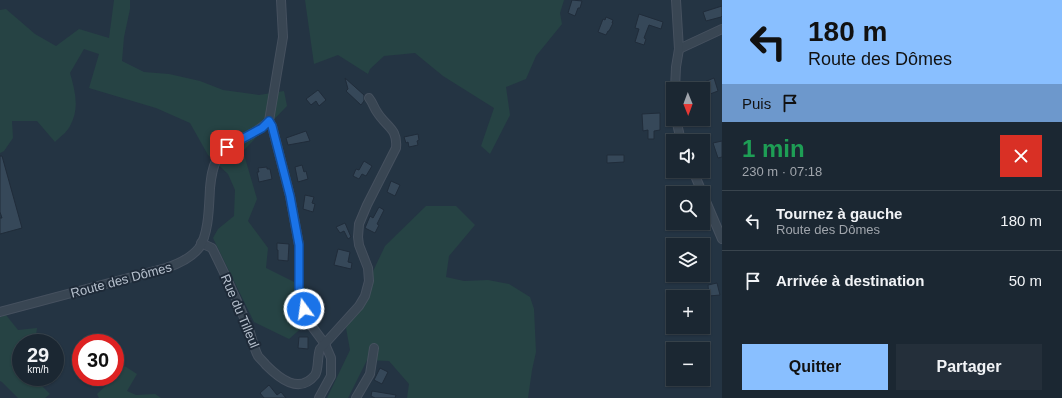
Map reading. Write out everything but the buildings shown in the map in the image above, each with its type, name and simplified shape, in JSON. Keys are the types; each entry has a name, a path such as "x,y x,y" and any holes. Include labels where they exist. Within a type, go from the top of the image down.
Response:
{"street":[{"path":"281,0 283,37 269,121 272,126 290,196 299,245 299,288 307,320 325,344 331,358 331,376 319,398"},
{"path":"675,82 679,48 676,0"},
{"path":"679,48 722,30"},
{"name":"Rue du Tilleul","path":"201,243 212,248 249,329 258,356 275,374 283,380 301,385 307,382 316,374 318,367 317,355 320,348 359,306 365,296 370,281 368,268 359,245 359,224 396,148 397,140 394,131 377,112 369,98"},
{"name":"Route des Dômes","path":"0,312 166,268 179,263 190,256 199,247 205,232 211,173 217,159 227,147 262,128 269,121"},
{"path":"696,178 722,239"},
{"path":"356,398 370,374 374,348"}],"green space":[{"path":"114,0 130,0 122,61 144,72 169,74 200,81 223,90 259,95 284,91 287,106 243,151 257,199 248,221 268,248 266,268 308,289 322,310 289,339 254,322 213,238 218,229 234,216 235,190 228,174 208,155 190,123 156,108 89,88 99,54 84,49 70,73 76,100 75,113 69,128 55,142 37,121 12,121 13,138 4,151 0,153 0,10 6,9 35,34 56,46 79,29 109,38"},
{"path":"305,0 564,0 560,13 562,24 536,56 526,79 506,87 510,115 490,154 481,146 494,108 443,76 415,53 384,56 370,69 368,74 338,55 314,64"},
{"path":"426,206 456,206 475,225 449,256 446,277 464,281 488,280 509,284 530,297 534,309 536,352 528,398 407,398 409,384 389,361 367,360 348,398 327,398 350,350 346,328 385,246"},
{"path":"6,315 18,330 37,328 36,334 12,334 12,386 42,386 50,394 45,398 18,398 0,381 0,317"},
{"path":"124,366 137,374 127,391 136,395 155,394 161,398 99,398 97,394 105,386 124,386"}],"route":[{"path":"227,147 262,128 269,121 272,126 290,196 299,245 299,288 304,309"}]}
